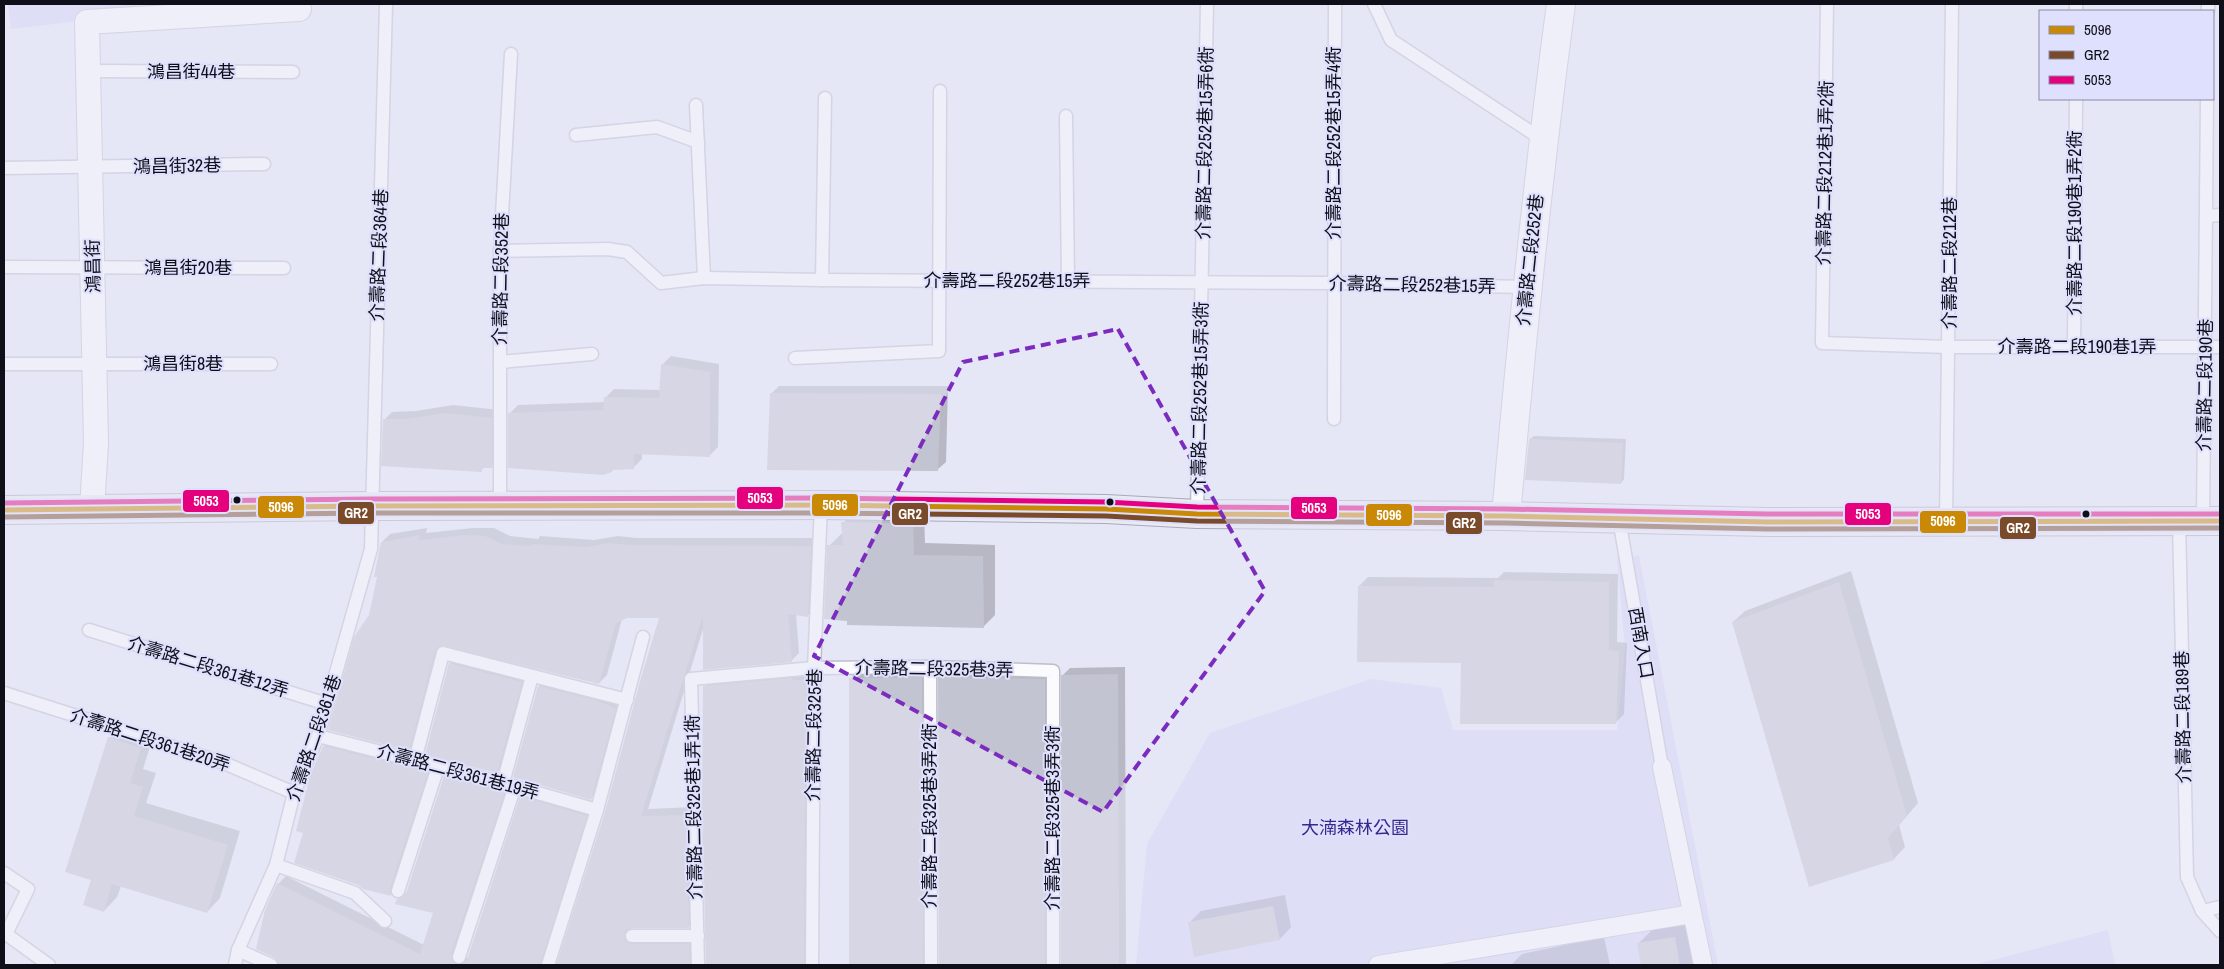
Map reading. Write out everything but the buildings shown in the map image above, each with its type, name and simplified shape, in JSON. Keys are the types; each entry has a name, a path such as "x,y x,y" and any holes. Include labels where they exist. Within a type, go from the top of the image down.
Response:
{"main road":[{"path":"4,510 372,506 821,506 1106,509 1197,514 1506,516 1619,519 1946,522 2201,521"}],"street":[{"name":"介壽路二段252巷","path":"1506,516 1527,287 1543,140 1561,4"},
{"name":"鴻昌街","path":"92,509 96,443 87,22 299,9"},
{"path":"1662,767 1703,965"},
{"path":"1378,965 1692,914"}],"lane":[{"name":"介壽路二段364巷","path":"372,506 386,4"},
{"name":"介壽路二段252巷15弄6衖","path":"1203,281 1207,4"},
{"name":"介壽路二段252巷15弄4衖","path":"1334,4 1334,419"},
{"path":"1374,4 1391,40 1543,140"},
{"name":"介壽路二段212巷1弄2衖","path":"1822,343 1827,4"},
{"name":"介壽路二段212巷","path":"1946,522 1952,4"},
{"name":"介壽路二段352巷","path":"500,506 500,251 511,54"},
{"name":"鴻昌街44巷","path":"89,71 293,72"},
{"path":"795,358 939,351 940,92"},
{"path":"822,280 825,98"},
{"name":"介壽路二段190巷1弄2衖","path":"2074,347 2076,100"},
{"name":"介壽路二段190巷","path":"2201,521 2205,347 2207,100"},
{"path":"696,105 704,278"},
{"path":"1066,116 1068,280"},
{"path":"576,135 657,127 698,142"},
{"name":"鴻昌街32巷","path":"4,168 264,164"},
{"path":"2206,216 2220,215"},
{"name":"介壽路二段252巷15弄","path":"500,251 608,248 627,252 661,283 704,278 940,281 1203,281 1527,287"},
{"name":"鴻昌街20巷","path":"4,266 93,269 284,268"},
{"name":"介壽路二段252巷15弄3衖","path":"1197,514 1203,281"},
{"name":"介壽路二段190巷1弄","path":"1822,343 1949,347 2220,347"},
{"path":"500,362 592,354"},
{"name":"鴻昌街8巷","path":"4,364 271,364"},
{"name":"介壽路二段361巷","path":"235,965 238,950 276,865 294,793 318,736 372,549 372,506"},
{"name":"介壽路二段325巷","path":"812,965 814,668 821,506"},
{"name":"西南入口","path":"1619,519 1662,767"},
{"name":"介壽路二段189巷","path":"2201,521 2187,877 2202,911 2220,931"},
{"name":"介壽路二段361巷12弄","path":"88,630 327,704"},
{"path":"548,965 598,810 643,637"},
{"path":"414,760 443,653 627,700"},
{"name":"介壽路二段325巷3弄","path":"691,679 814,668 930,667 1053,670"},
{"name":"介壽路二段325巷3弄2衖","path":"930,667 931,965"},
{"name":"介壽路二段325巷3弄3衖","path":"1053,670 1053,965"},
{"path":"459,957 509,784 532,676"},
{"name":"介壽路二段325巷1弄1衖","path":"691,679 698,965"},
{"name":"介壽路二段361巷20弄","path":"4,693 224,763 294,793"},
{"name":"介壽路二段361巷19弄","path":"318,736 509,784 598,810"},
{"path":"398,890 438,767"},
{"path":"276,865 354,893 385,921"},
{"path":"4,873 28,890 5,935 49,965"},
{"path":"2202,911 2220,907"},
{"path":"632,936 698,936"},
{"path":"238,950 271,965"}],"highlighted area":[{"path":"1118,329 1265,591 1103,812 814,656 963,362"}],"green space":[{"path":"8,4 135,4 137,14 11,29"},
{"name":"大湳森林公園","path":"1639,556 1718,965 1136,965 1147,844 1210,733 1371,679 1441,688 1453,730 1617,730 1625,648 1617,558"},
{"path":"2108,930 2115,965 1974,965"}],"transit line":[{"name":"5053","path":"4,503 372,499 821,498 1106,502 1197,507 1506,509 1767,514 2220,514"},
{"name":"5096","path":"4,510 372,506 821,505 1106,509 1197,514 1506,516 1767,522 2220,521"},
{"name":"GR2","path":"4,517 372,513 821,513 1106,516 1197,521 1506,523 1767,529 2220,528"}]}
